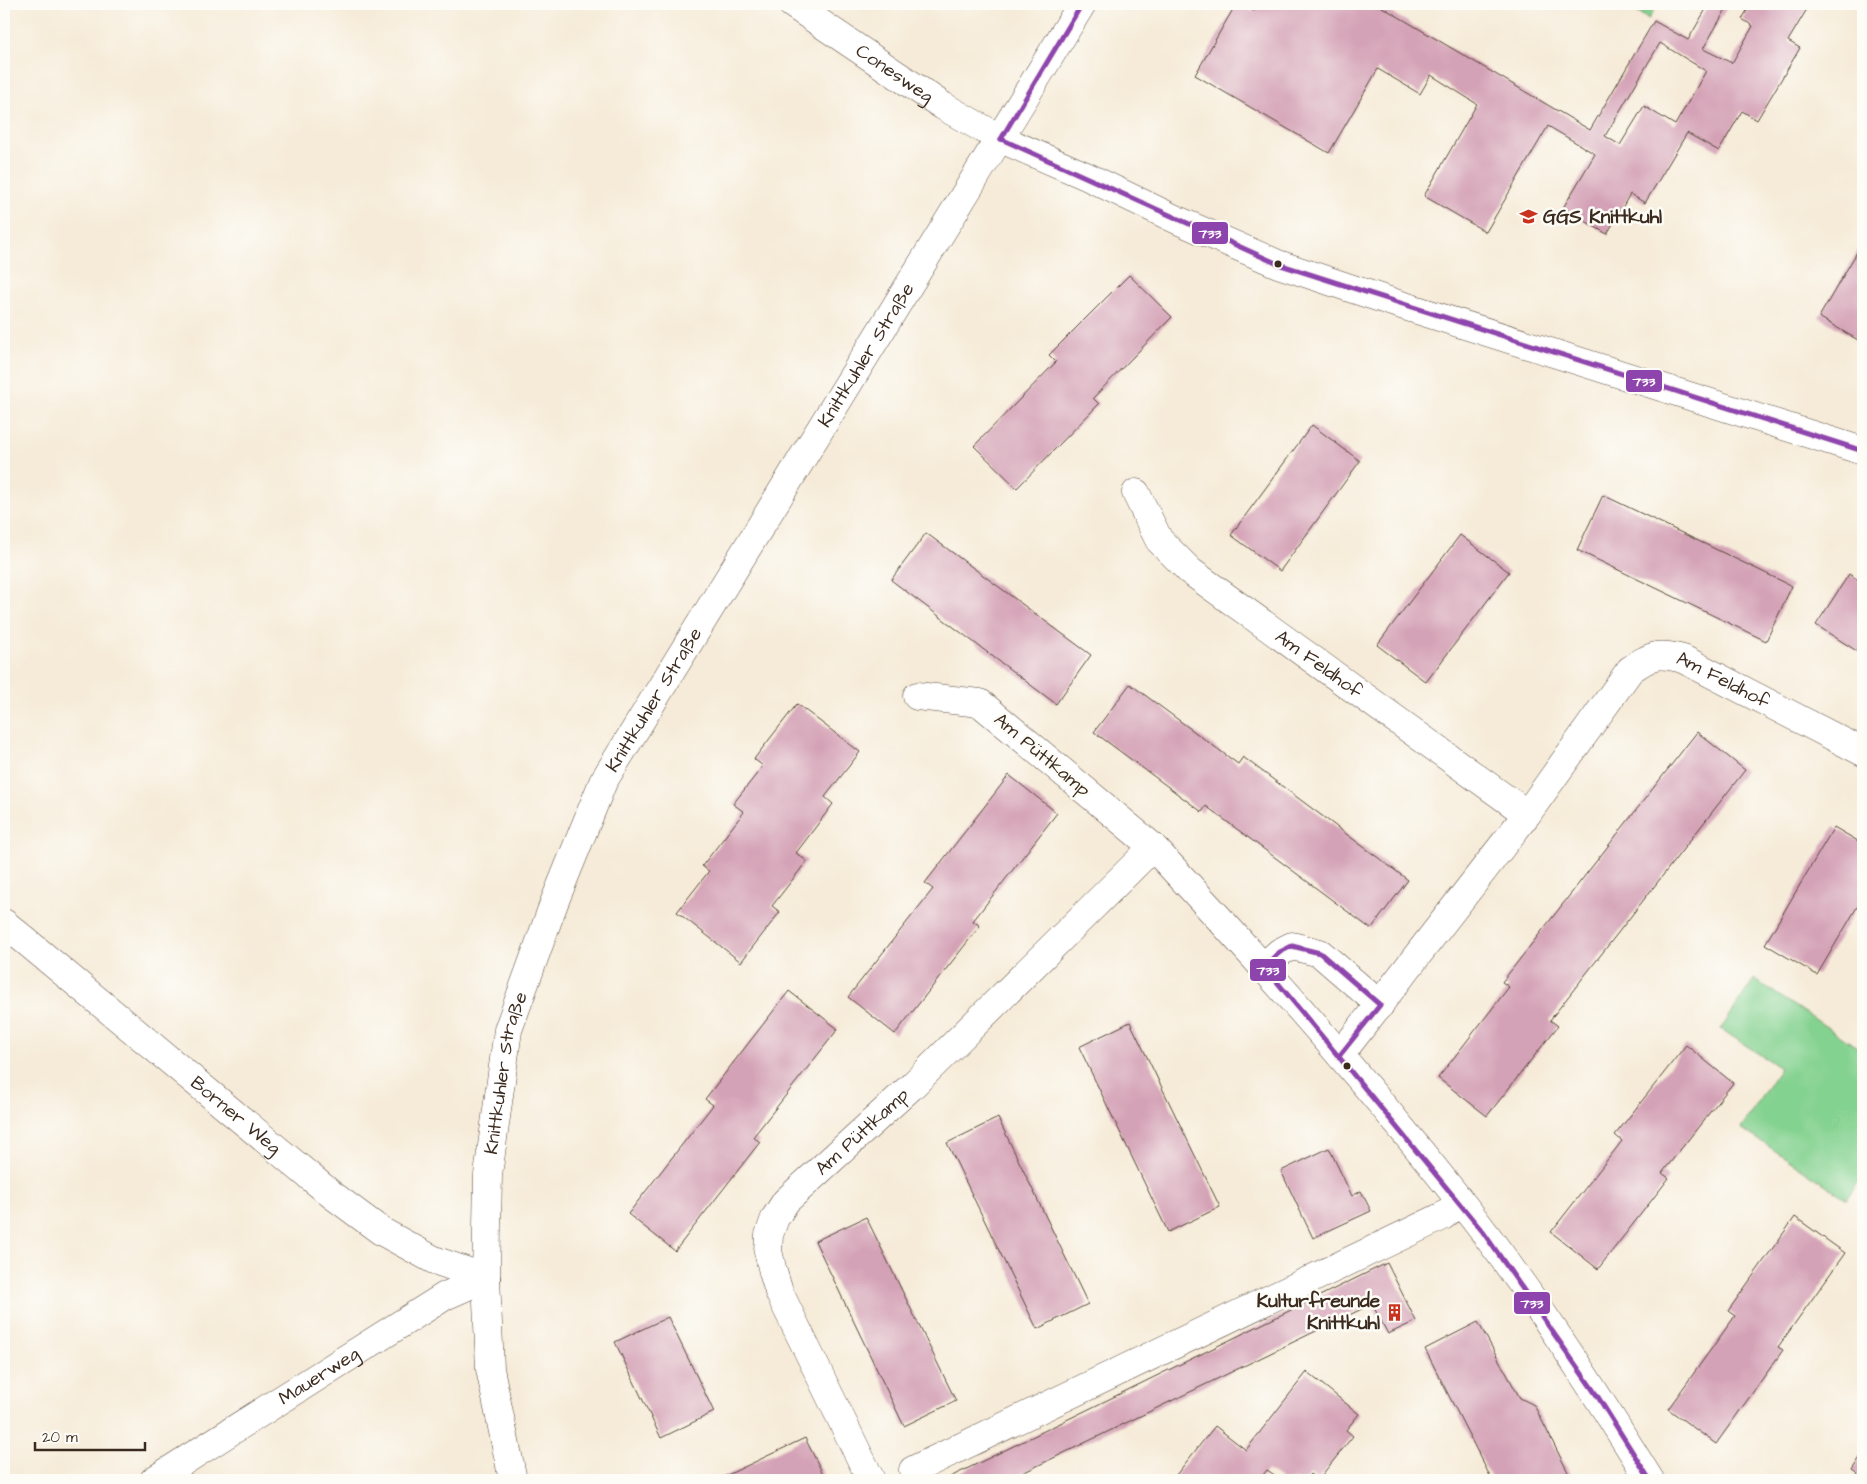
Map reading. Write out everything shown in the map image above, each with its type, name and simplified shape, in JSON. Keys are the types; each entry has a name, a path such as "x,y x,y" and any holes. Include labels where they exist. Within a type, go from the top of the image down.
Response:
{"street":[{"name":"Conesweg","path":"792,4 943,106 1001,139 1278,264 1404,306 1863,451"},
{"name":"Knittkuhler Straße","path":"513,1480 490,1368 486,1278 488,1175 508,1030 554,903 603,782 1001,139 1082,4"},
{"name":"Am Feldhof","path":"1136,492 1159,540 1190,571 1527,814"},
{"name":"Am Feldhof","path":"1340,1055 1380,1006 1527,814 1630,670 1644,661 1662,654 1683,659 1863,752"},
{"name":"Am Püttkamp","path":"917,696 980,703 1153,847 1264,966 1340,1055 1460,1202 1598,1397 1650,1480"},
{"name":"Am Püttkamp","path":"870,1480 779,1292 768,1251 769,1235 775,1218 786,1201 913,1085 1153,847"},
{"name":"Borner Weg","path":"4,923 331,1194 381,1231 434,1260 486,1278"},
{"path":"1264,966 1280,952 1292,946 1320,953 1380,1006"},
{"path":"914,1470 1442,1216 1460,1202"},
{"name":"Mauerweg","path":"154,1480 445,1296 486,1278"}],"green space":[{"path":"1622,4 1657,4 1649,19"},
{"path":"1754,979 1863,1051 1863,1175 1847,1199 1741,1128 1780,1068 1721,1029"}],"building":[{"path":"1236,4 1254,11 1259,4 1377,4 1590,130 1654,21 1688,40 1709,4 1729,4 1703,49 1732,63 1753,26 1742,19 1751,4 1810,4 1788,41 1800,48 1757,120 1742,111 1719,151 1687,133 1645,203 1630,194 1607,234 1563,208 1595,154 1548,126 1486,232 1424,196 1477,104 1431,75 1420,94 1378,69 1329,153 1195,75","holes":["1660,43 1706,71 1675,125 1644,106 1620,145 1605,136"]},
{"path":"1863,242 1863,343 1819,317"},
{"path":"1129,275 1172,317 1093,398 1099,404 1017,488 974,446 1056,362 1049,355"},
{"path":"1312,425 1360,461 1280,571 1231,535"},
{"path":"1603,495 1792,586 1766,641 1577,550"},
{"path":"926,533 1091,655 1056,704 891,580"},
{"path":"1460,535 1509,572 1426,682 1377,645"},
{"path":"1849,574 1863,583 1863,655 1816,625"},
{"path":"1130,684 1238,764 1243,757 1408,880 1371,929 1206,806 1202,812 1094,732"},
{"path":"797,704 860,752 825,797 833,804 796,853 807,861 772,906 780,912 741,962 677,912 709,871 702,866 744,812 733,804 763,766 754,759"},
{"path":"1697,732 1745,770 1550,1020 1558,1026 1487,1116 1438,1078 1509,987 1502,982"},
{"path":"1009,775 1057,813 973,921 980,926 895,1034 848,997 933,889 925,883"},
{"path":"1834,827 1863,844 1863,897 1817,975 1765,944"},
{"path":"789,991 838,1029 753,1137 760,1142 675,1251 628,1214 713,1105 705,1099"},
{"path":"1130,1022 1220,1207 1168,1232 1079,1047"},
{"path":"1686,1045 1733,1083 1662,1173 1669,1178 1598,1269 1551,1232 1622,1141 1615,1135"},
{"path":"998,1118 1088,1304 1037,1329 947,1143"},
{"path":"1329,1148 1352,1196 1361,1191 1371,1211 1313,1238 1281,1171"},
{"path":"866,1217 956,1401 904,1426 815,1241"},
{"path":"1795,1217 1845,1253 1778,1347 1783,1350 1716,1444 1668,1409 1735,1316 1728,1311"},
{"path":"1387,1263 1416,1321 1388,1334 1372,1304 1008,1480 944,1480"},
{"path":"668,1317 714,1412 661,1438 615,1342"},
{"path":"1478,1322 1520,1398 1534,1405 1572,1480 1492,1480 1425,1349"},
{"path":"1307,1372 1359,1414 1346,1430 1353,1436 1318,1480 1310,1474 1305,1480 1282,1480 1267,1470 1259,1480 1172,1480 1215,1426 1246,1450"},
{"path":"805,1438 826,1480 717,1480"},
{"path":"1863,1453 1863,1480 1854,1480 1858,1474 1852,1470"}],"transit line":[{"name":"733","path":"1001,139 1082,4"},
{"name":"733","path":"1001,139 1278,264 1863,451"},
{"name":"733","path":"1340,1055 1380,1005 1320,953 1292,946 1280,952 1264,966 1483,1232 1598,1397 1650,1480"}],"place":[{"name":"GGS Knittkuhl","path":"1529,217"},
{"name":"Kulturfreunde Knittkuhl","path":"1394,1312"}]}
